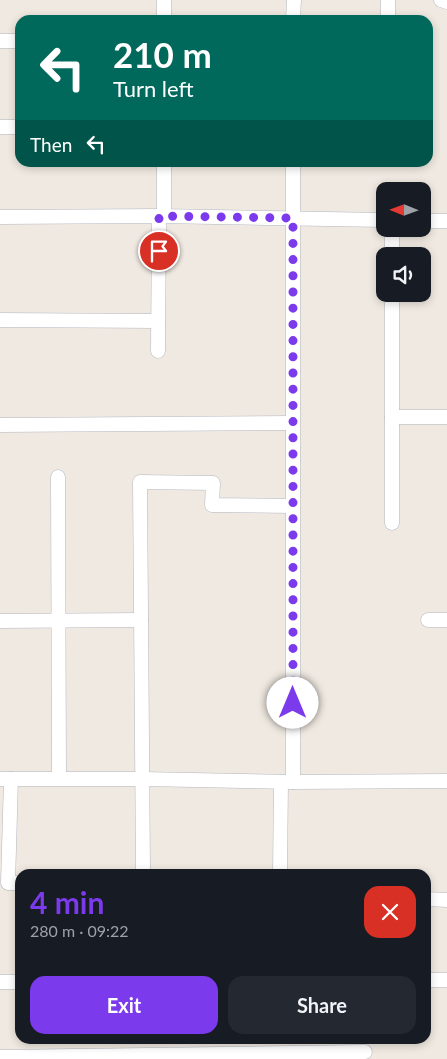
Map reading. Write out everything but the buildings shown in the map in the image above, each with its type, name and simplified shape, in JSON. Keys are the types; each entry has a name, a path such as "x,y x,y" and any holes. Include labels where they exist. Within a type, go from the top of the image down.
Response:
{"street":[{"path":"164,0 164,15"},
{"path":"293,15 294,0"},
{"path":"388,0 388,15"},
{"path":"441,0 447,2"},
{"path":"0,41 15,41"},
{"path":"0,127 15,127"},
{"path":"158,351 164,167"},
{"path":"280,869 287,782 292,506 293,167"},
{"path":"0,217 161,216 376,220"},
{"path":"431,221 447,221"},
{"path":"392,302 392,523"},
{"path":"0,320 158,321"},
{"path":"392,417 447,417"},
{"path":"0,425 292,424"},
{"path":"58,477 59,778"},
{"path":"143,869 140,482 213,483 212,505 292,506"},
{"path":"0,621 141,620"},
{"path":"428,620 447,620"},
{"path":"15,883 8,883 5,779 59,778 287,782 447,781"},
{"path":"431,900 447,900"},
{"path":"431,980 447,980"},
{"path":"0,982 15,982"},
{"path":"0,1057 136,1057 365,1052"}],"route":[{"path":"159,251 159,216 293,218 293,703"}]}
